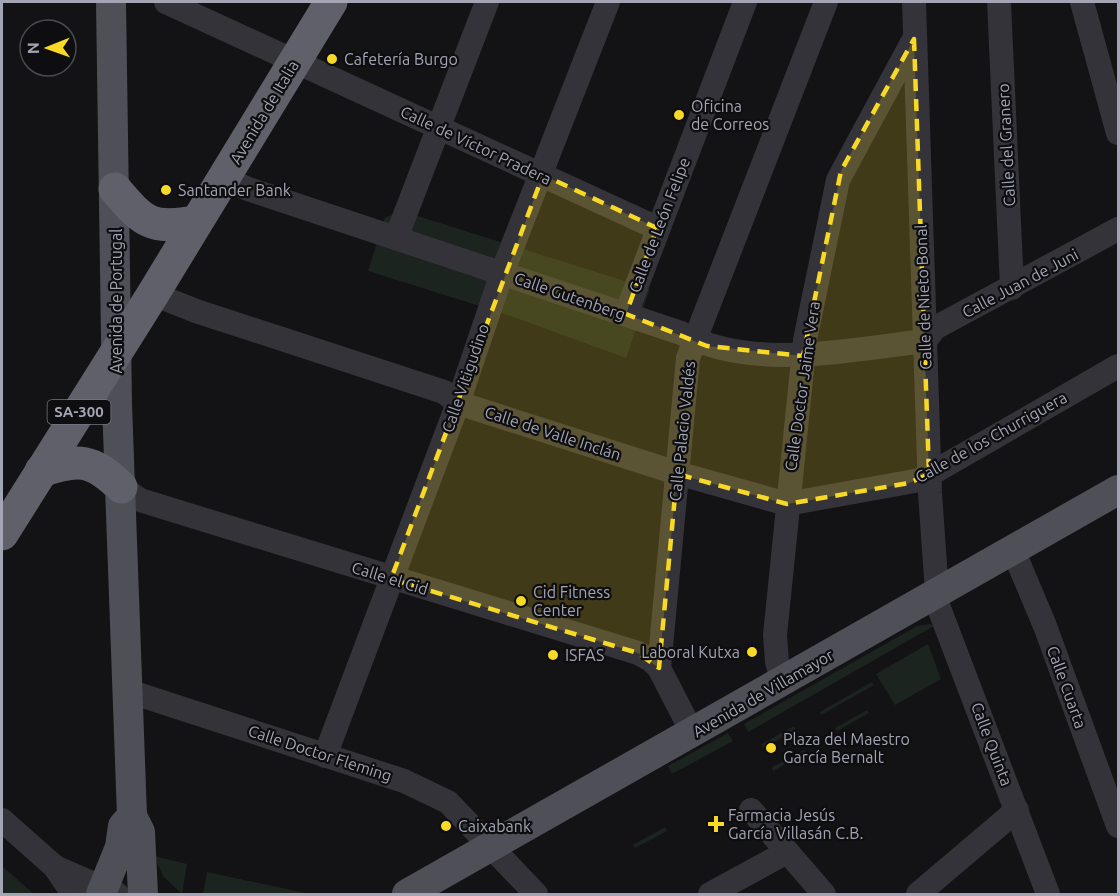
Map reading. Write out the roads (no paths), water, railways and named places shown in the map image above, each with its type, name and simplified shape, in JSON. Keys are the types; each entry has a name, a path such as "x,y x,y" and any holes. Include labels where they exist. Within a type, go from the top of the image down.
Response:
{"highway":[{"name":"Avenida de Italia","path":"116,352 331,2"},
{"path":"116,189 133,211 154,225 195,222"},
{"name":"SA-300","path":"2,534 116,352"},
{"path":"41,471 66,463 87,463 103,471 121,487"}],"main road":[{"name":"Avenida de Portugal","path":"111,2 116,189 116,352 132,816 140,832 143,894"},
{"name":"Avenida de Villamayor","path":"407,894 693,734 1119,490"},
{"name":"Avenida de Portugal","path":"107,893 120,847 123,826 132,816"}],"street":[{"name":"Calle de Víctor Pradera","path":"166,2 657,228"},
{"path":"396,238 487,2"},
{"name":"Calle Vitigudino","path":"325,756 458,402 502,273 543,175 608,2"},
{"name":"Calle de León Felipe","path":"626,314 745,2"},
{"name":"Calle Palacio Valdés","path":"659,668 688,358 826,2"},
{"name":"Calle de Nieto Bonal","path":"914,2 935,594"},
{"name":"Calle del Granero","path":"999,2 1012,288"},
{"path":"1082,2 1119,133"},
{"name":"Calle Doctor Jaime Vera","path":"783,682 777,662 775,635 803,356 841,171 914,39"},
{"name":"Calle Gutenberg","path":"224,178 626,314 707,346 803,356 925,341"},
{"name":"Calle Juan de Juni","path":"925,341 935,328 1119,229"},
{"name":"Calle de Valle Inclán","path":"153,294 187,309 444,392 458,402 677,473 787,504"},
{"name":"Calle de los Churriguera","path":"787,504 909,483 929,474 1119,366"},
{"name":"Calle el Cid","path":"121,487 140,500 391,579 638,653 651,660 659,668"},
{"name":"Calle Cuarta","path":"1013,550 1041,616 1119,826"},
{"name":"Calle Quinta","path":"935,594 1048,894"},
{"path":"659,668 693,734"},
{"name":"Calle Doctor Fleming","path":"128,692 404,781 438,795 536,894"},
{"path":"751,810 824,894"},
{"path":"918,894 1017,810"},
{"path":"2,820 56,867 107,893"},
{"path":"710,894 787,852"},
{"path":"56,867 73,894"}],"place":[{"name":"Cafetería Burgo","path":"332,59"},
{"name":"Oficina de Correos","path":"679,115"},
{"name":"Santander Bank","path":"166,190"},
{"name":"Cid Fitness Center","path":"521,601"},
{"name":"Laboral Kutxa","path":"752,652"},
{"name":"ISFAS","path":"553,655"},
{"name":"Plaza del Maestro García Bernalt","path":"771,748"},
{"name":"Farmacia Jesús García Villasán C.B.","path":"716,824"},
{"name":"Caixabank","path":"446,826"}]}
